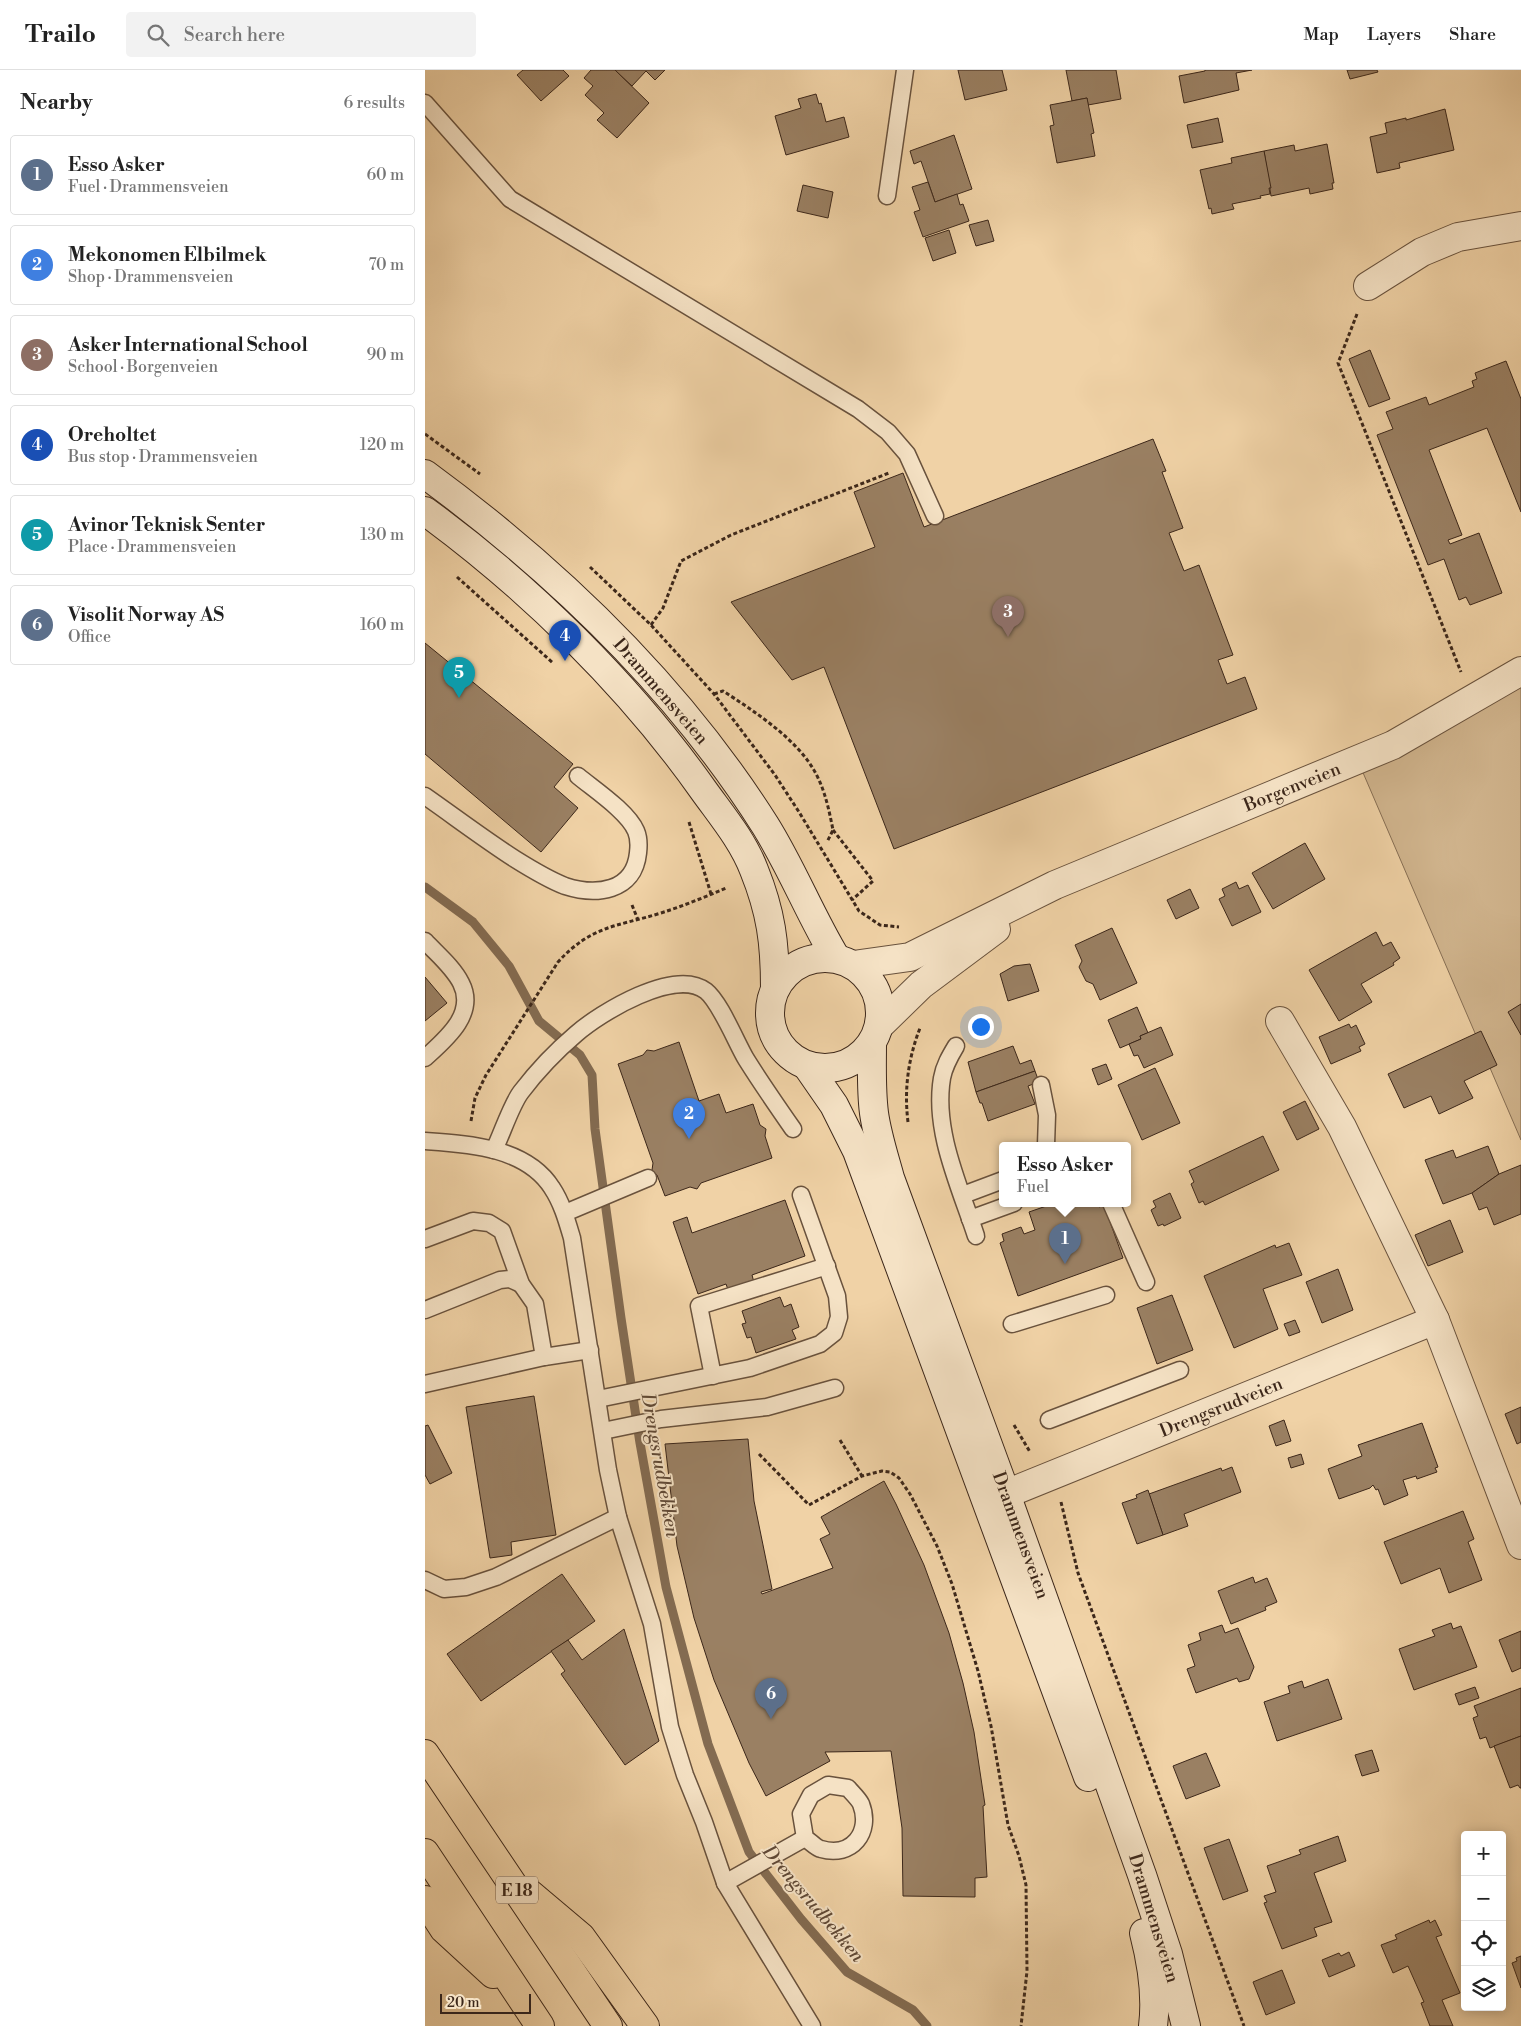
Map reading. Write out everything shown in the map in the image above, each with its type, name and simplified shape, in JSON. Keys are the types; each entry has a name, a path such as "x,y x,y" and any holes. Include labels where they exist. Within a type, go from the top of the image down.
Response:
{"highway":[{"name":"E 18","path":"425,1754 608,2026"},
{"path":"425,1853 533,2016"},
{"name":"E 18","path":"503,1871 581,1937 645,2026"},
{"path":"425,1900 444,1929 533,2016"}],"main road":[{"path":"1368,286 1422,252 1458,237 1521,226"},
{"name":"Drammensveien","path":"425,474 480,515 540,564 582,604 645,670 696,730 742,791 787,864 822,935 845,962"},
{"name":"Drammensveien","path":"425,511 506,575 549,614 606,672 665,738 693,775 726,821 747,854 754,870 770,914 775,952 775,988"},
{"name":"Borgenveien","path":"845,962 910,957 1055,885 1393,745 1521,671"},
{"name":"Borgenveien","path":"876,1034 921,985 1055,885"},
{"path":"819,958 845,962 867,976 876,990 881,1008 876,1034 860,1056 845,1065 826,1069 807,1066 791,1057 778,1043 771,1025 770,1006 775,988 786,973 802,962 819,958"},
{"path":"1280,1021 1342,1127 1435,1320 1521,1545"},
{"name":"Drammensveien","path":"876,1034 872,1083 874,1112 879,1140 890,1178 1006,1494 1142,1875 1168,1954 1186,2026"},
{"name":"Drammensveien","path":"807,1066 834,1105 857,1151 1142,1923 1152,1965 1155,2008 1153,2026"},
{"name":"Drengsrudveien","path":"1006,1494 1435,1320"}],"lane":[{"path":"887,196 905,70"},
{"path":"425,103 510,199 858,409 888,432 907,454 935,516"},
{"path":"425,796 495,846 540,874 565,886 586,890 605,889 623,884 633,873 638,860 639,844 635,830 624,814 579,776"},
{"path":"425,941 461,983 465,995 464,1008 459,1021 449,1036 425,1058"},
{"path":"494,1150 520,1093 553,1055 577,1033 610,1011 653,989 679,983 694,985 706,991 717,1006 747,1060 793,1129"},
{"path":"956,1046 947,1060 942,1076 939,1100 950,1157 976,1236"},
{"path":"1041,1085 1047,1116 1045,1142"},
{"path":"425,1141 466,1144 494,1150 516,1158 535,1170 551,1187 565,1213 572,1238 608,1470 618,1517 652,1624 670,1727 685,1775 725,1883 812,2026"},
{"path":"565,1213 648,1178"},
{"path":"963,1195 999,1182"},
{"path":"598,1399 750,1368 820,1344 834,1333 839,1317 837,1296 801,1194"},
{"path":"971,1219 1003,1207"},
{"path":"1113,1207 1146,1282"},
{"path":"425,1239 473,1221 489,1223 502,1232 521,1284 535,1304 544,1357"},
{"path":"713,1376 699,1306 827,1266"},
{"path":"425,1310 500,1280 510,1280 521,1284"},
{"path":"1012,1324 1105,1295"},
{"path":"425,1384 544,1357 590,1350"},
{"path":"1049,1420 1180,1370"},
{"path":"603,1431 661,1419 767,1407 835,1388"},
{"path":"425,1580 444,1589 466,1587 496,1577 618,1517"},
{"path":"828,1785 848,1788 860,1802 865,1825 856,1843 839,1851 820,1849 805,1838 801,1814 811,1794 828,1785"},
{"path":"725,1883 805,1838"}],"path":[{"path":"1368,286 1337,363 1464,680"},
{"path":"425,434 480,474"},
{"path":"651,624 663,608 681,561 731,535 862,483"},
{"path":"452,572 559,668"},
{"path":"713,694 723,691 761,716 793,744 815,771 828,805 833,830 873,881 852,900"},
{"path":"686,816 711,894"},
{"path":"827,842 833,830"},
{"path":"466,1144 475,1098 486,1075 557,962 572,946 589,935 607,927 671,910 726,888"},
{"path":"841,1440 862,1476"},
{"path":"759,1454 809,1504 862,1476 882,1471 890,1472 899,1478 910,1494 937,1546 952,1584 978,1671 991,1726 1008,1825 1019,1856 1026,1885 1027,1971 1021,2026"},
{"path":"1050,1476 1062,1506 1078,1573 1244,2026"}],"shaded area":[{"path":"1521,676 1521,1140 1361,768"}],"building":[{"path":"523,70 563,70 569,76 541,101 517,75"},
{"path":"591,70 615,70 649,103 617,138 597,120 604,113 585,95 593,86 584,78"},
{"path":"615,70 665,70 655,80 646,71 632,86"},
{"path":"958,70 1002,70 1007,90 965,100"},
{"path":"1066,70 1116,70 1121,99 1088,105 1087,98 1072,101"},
{"path":"1205,70 1252,70 1236,73 1239,90 1184,103 1179,76"},
{"path":"1347,70 1377,70 1378,72 1350,79"},
{"path":"816,94 819,104 821,103 826,122 844,117 849,137 786,155 775,116 801,108 798,99"},
{"path":"1087,98 1094,133 1091,134 1095,156 1057,163 1050,126 1054,125 1050,105"},
{"path":"1445,109 1454,150 1399,163 1400,168 1377,173 1370,137 1387,133 1385,123 1406,118 1406,120"},
{"path":"1218,118 1223,142 1192,148 1187,125"},
{"path":"954,135 972,189 935,202 921,161 914,164 910,151"},
{"path":"1327,144 1334,183 1332,183 1333,189 1310,194 1309,188 1271,196 1264,151 1294,145 1295,151"},
{"path":"1264,151 1271,188 1269,188 1270,194 1260,196 1261,198 1232,204 1234,209 1212,214 1211,208 1209,209 1200,170 1232,163 1231,158"},
{"path":"928,182 935,202 957,194 960,205 963,204 969,221 923,237 914,212 920,210 912,187"},
{"path":"803,185 833,192 828,218 797,211"},
{"path":"988,220 994,241 976,246 969,225"},
{"path":"949,230 956,253 933,261 925,238"},
{"path":"1370,350 1390,399 1369,407 1349,359"},
{"path":"1506,361 1521,399 1521,512 1487,428 1429,450 1462,535 1448,540 1450,544 1479,533 1502,593 1470,605 1466,597 1459,600 1444,559 1428,565 1377,435 1393,429 1386,412 1426,397 1429,405 1474,387 1472,381 1477,379 1475,373"},
{"path":"1153,439 1166,471 1162,472 1183,528 1169,533 1184,571 1199,565 1233,655 1218,660 1227,684 1245,677 1257,709 894,849 824,667 792,680 731,602 875,547 854,492 903,473 924,527"},
{"path":"425,643 573,764 554,787 578,808 541,852 425,754"},
{"path":"1305,843 1325,879 1273,909 1252,873"},
{"path":"1236,882 1239,889 1248,885 1261,912 1232,926 1219,899 1225,896 1222,889"},
{"path":"1190,889 1199,908 1176,919 1167,900"},
{"path":"1112,928 1137,983 1100,1000 1093,984 1086,981 1079,967 1082,961 1075,945"},
{"path":"1376,932 1383,946 1391,942 1400,958 1393,963 1394,965 1361,984 1372,1002 1339,1021 1309,970"},
{"path":"1030,964 1039,991 1008,1001 1000,974 1014,966"},
{"path":"425,977 447,1003 425,1021"},
{"path":"1521,1004 1521,1035 1508,1012"},
{"path":"1137,1007 1148,1033 1140,1036 1141,1039 1120,1048 1108,1020"},
{"path":"1349,1024 1351,1028 1356,1025 1365,1044 1359,1047 1361,1051 1331,1064 1319,1037"},
{"path":"1161,1027 1173,1055 1144,1068 1138,1055 1134,1056 1129,1044 1141,1039 1140,1036"},
{"path":"1481,1031 1497,1065 1464,1081 1473,1098 1439,1114 1431,1096 1404,1108 1388,1074"},
{"path":"679,1042 699,1101 719,1094 726,1113 753,1104 760,1125 766,1129 765,1136 772,1158 701,1183 697,1189 690,1187 665,1196 657,1175 652,1170 653,1163 618,1064 643,1055 647,1050 654,1051"},
{"path":"1013,1046 1020,1064 1031,1060 1035,1071 976,1092 968,1062"},
{"path":"1106,1064 1112,1079 1098,1085 1092,1069"},
{"path":"1155,1068 1180,1123 1142,1140 1118,1085"},
{"path":"1035,1071 1039,1082 1028,1086 1035,1104 988,1121 976,1092"},
{"path":"1305,1101 1319,1129 1297,1140 1283,1112"},
{"path":"1263,1136 1279,1170 1205,1205 1203,1201 1199,1203 1191,1184 1194,1182 1189,1171"},
{"path":"1488,1146 1499,1174 1472,1193 1443,1204 1425,1160 1453,1150 1456,1158"},
{"path":"1521,1165 1521,1214 1494,1225 1487,1207 1479,1210 1472,1193 1499,1174"},
{"path":"1170,1193 1181,1218 1164,1226 1163,1224 1158,1226 1151,1210 1156,1207 1153,1201"},
{"path":"785,1200 805,1256 752,1275 755,1286 730,1295 726,1284 698,1294 673,1222 687,1217 692,1233"},
{"path":"1043,1207 1105,1207 1123,1258 1018,1296 1000,1243 1004,1241 1002,1234 1021,1227 1024,1234 1035,1230 1029,1212"},
{"path":"1450,1220 1463,1252 1428,1266 1415,1235"},
{"path":"1289,1243 1302,1275 1263,1289 1278,1329 1234,1348 1204,1276 1275,1245 1276,1248"},
{"path":"1338,1269 1353,1310 1322,1323 1306,1282"},
{"path":"1172,1295 1193,1350 1157,1364 1137,1308"},
{"path":"780,1297 784,1307 791,1304 799,1327 792,1330 796,1339 756,1353 751,1337 747,1338 742,1324 746,1323 742,1311"},
{"path":"1295,1320 1300,1332 1289,1336 1284,1324"},
{"path":"534,1396 556,1535 511,1542 512,1555 490,1558 466,1407"},
{"path":"1521,1407 1521,1442 1517,1444 1505,1414"},
{"path":"1284,1420 1291,1441 1276,1446 1269,1426"},
{"path":"1422,1423 1438,1467 1435,1468 1437,1472 1417,1479 1416,1476 1403,1480 1408,1495 1384,1505 1378,1489 1376,1490 1373,1485 1370,1488 1339,1499 1328,1469 1362,1456 1358,1445"},
{"path":"428,1425 452,1473 430,1484 425,1475 425,1426"},
{"path":"748,1439 754,1501 772,1589 761,1592 762,1594 833,1568 820,1539 830,1534 821,1517 884,1481 896,1504 924,1565 949,1633 974,1732 985,1805 983,1806 987,1877 975,1878 975,1897 903,1896 902,1828 891,1751 825,1752 830,1761 766,1796 749,1763 714,1680 694,1618 677,1546 665,1444"},
{"path":"1301,1454 1304,1464 1291,1468 1288,1458"},
{"path":"1232,1467 1241,1492 1184,1514 1188,1526 1163,1535 1149,1494 1221,1468 1222,1471"},
{"path":"1148,1490 1163,1535 1137,1544 1122,1503 1137,1498 1136,1495"},
{"path":"1463,1511 1474,1539 1468,1542 1482,1580 1449,1593 1440,1568 1401,1584 1384,1542"},
{"path":"562,1574 595,1621 481,1701 447,1654"},
{"path":"1253,1577 1255,1583 1267,1578 1277,1602 1265,1607 1266,1610 1231,1624 1218,1591"},
{"path":"1451,1623 1453,1629 1461,1626 1477,1667 1414,1690 1399,1649 1435,1636 1432,1630"},
{"path":"1222,1625 1225,1633 1238,1628 1254,1667 1249,1679 1239,1682 1237,1678 1196,1693 1187,1669 1195,1666 1188,1645 1201,1640 1199,1633"},
{"path":"624,1629 659,1741 625,1765 561,1674 565,1671 551,1651 568,1640 582,1660"},
{"path":"1521,1631 1521,1668 1512,1672 1499,1640"},
{"path":"1328,1679 1342,1719 1277,1741 1264,1702 1290,1693 1288,1686 1302,1681 1304,1688"},
{"path":"1475,1687 1479,1698 1459,1705 1455,1694"},
{"path":"1521,1688 1521,1736 1490,1748 1486,1737 1480,1739 1473,1718 1478,1716 1474,1706"},
{"path":"1521,1736 1521,1788 1518,1785 1510,1788 1494,1746"},
{"path":"1372,1750 1379,1771 1362,1776 1355,1755"},
{"path":"1206,1753 1220,1786 1186,1799 1173,1766"},
{"path":"1338,1836 1346,1861 1314,1873 1332,1922 1314,1928 1317,1936 1282,1949 1264,1903 1267,1902 1264,1896 1276,1892 1267,1866 1301,1854 1299,1850"},
{"path":"1229,1839 1248,1891 1223,1900 1204,1848"},
{"path":"1429,1920 1430,1923 1435,1920 1442,1935 1436,1937 1460,1993 1442,2000 1453,2026 1430,2026 1421,2003 1424,2002 1408,1966 1393,1973 1381,1945 1397,1939 1395,1935"},
{"path":"1349,1952 1355,1966 1329,1977 1322,1960 1339,1953 1341,1956"},
{"path":"1521,1956 1521,1988 1512,1963"},
{"path":"1282,1970 1295,2003 1266,2015 1253,1982"}],"waterway":[{"name":"Drengsrudbekken","path":"425,887 473,922 509,966 539,1021 580,1055 592,1075 595,1129 621,1318 640,1443 666,1587 708,1744 749,1852 801,1919 847,1972 913,2010 927,2026"}],"place":[{"name":"Asker International School","path":"1008,637"},
{"name":"Oreholtet","path":"565,661"},
{"name":"Avinor Teknisk Senter","path":"459,698"},
{"name":"Mekonomen Elbilmek","path":"689,1139"},
{"name":"Esso Asker","path":"1065,1264"},
{"name":"Visolit Norway AS","path":"771,1719"}]}
